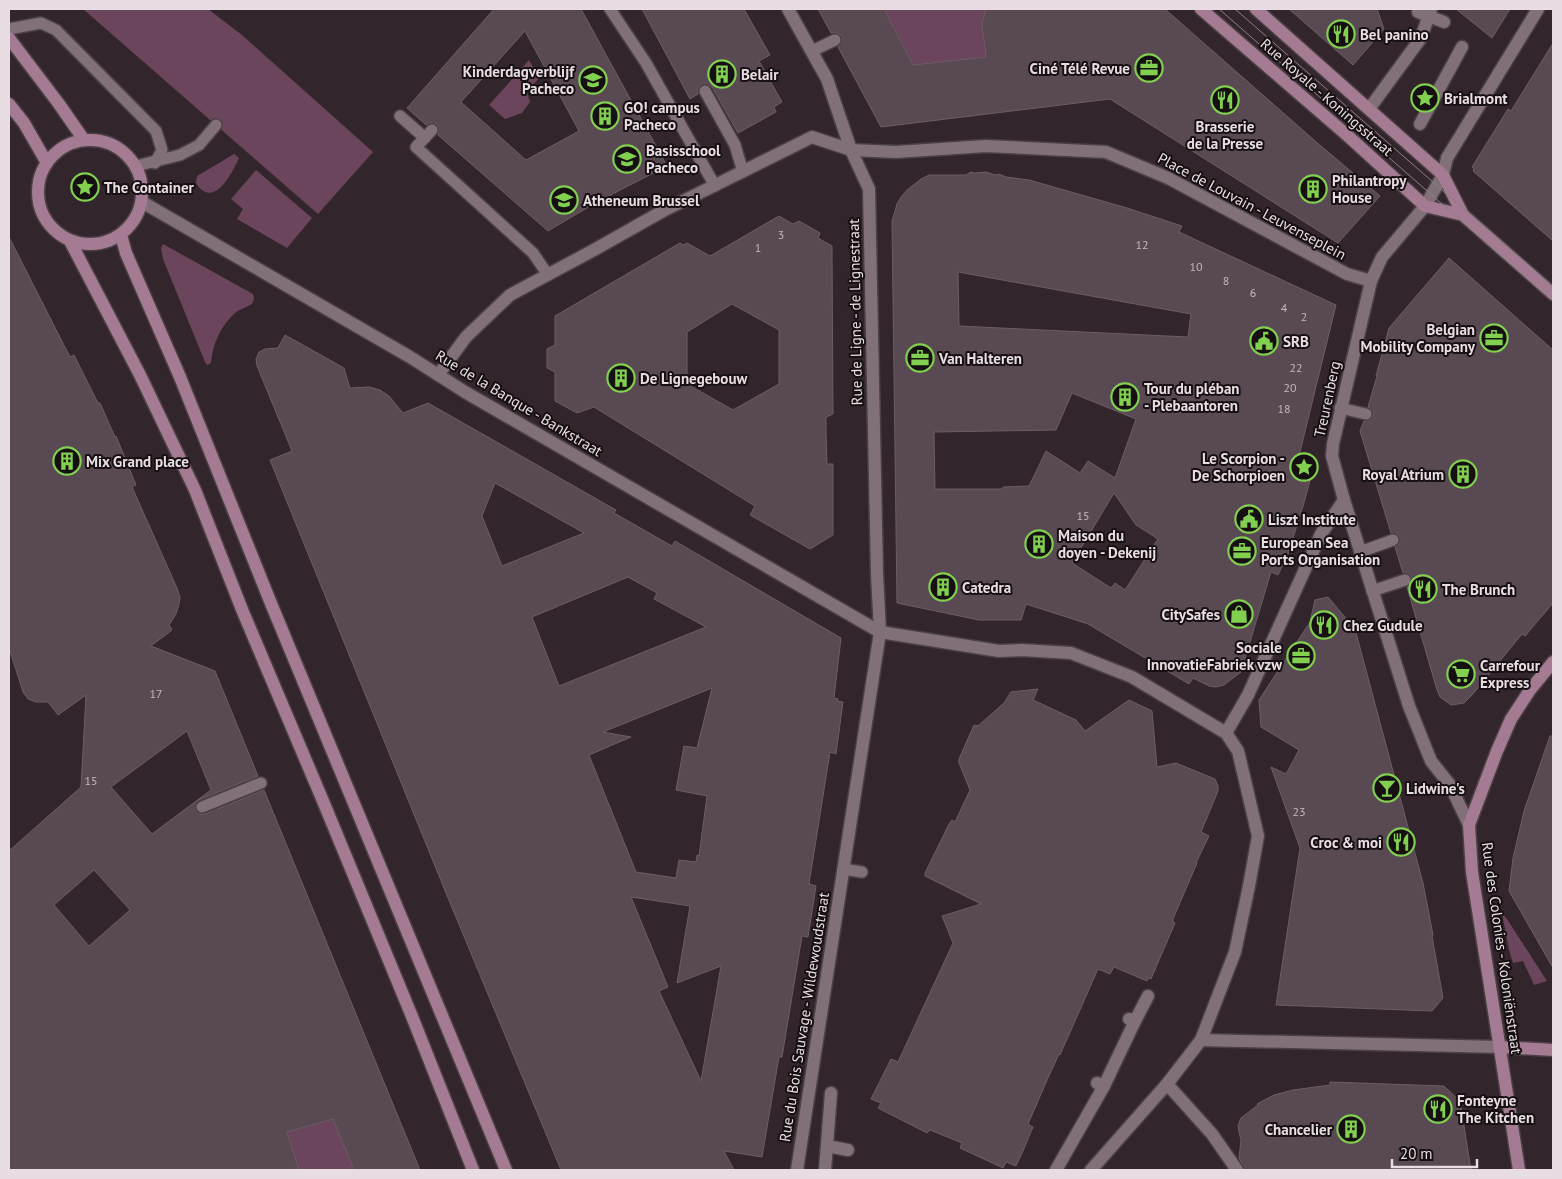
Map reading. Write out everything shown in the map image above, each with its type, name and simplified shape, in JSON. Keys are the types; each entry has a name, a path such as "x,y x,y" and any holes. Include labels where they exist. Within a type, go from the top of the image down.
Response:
{"street":[{"name":"Rue de Ligne - de Lignestraat","path":"788,9 827,79 851,150 869,189 877,574 880,632"},
{"name":"Rue Royale - Koningsstraat","path":"1201,9 1341,129 1425,206 1463,215"},
{"name":"Rue Royale - Koningsstraat","path":"1256,9 1369,109 1440,180 1463,215 1553,294"},
{"name":"Treurenberg","path":"1469,825 1450,785 1431,761 1408,706 1344,500 1332,456 1333,444 1371,281 1382,257 1425,206 1440,180 1447,158 1538,9"},
{"path":"1369,109 1421,38 1426,12 1444,22"},
{"path":"9,38 84,140"},
{"path":"1420,124 1462,47"},
{"path":"10,106 24,123 47,162"},
{"name":"Place de Louvain - Leuvenseplein","path":"438,375 466,337 510,294 663,211 812,137 851,150 896,152 986,146 1106,152 1168,178 1347,274 1371,281"},
{"path":"84,140 100,140 114,145 127,154 136,166 142,184 142,202 134,221 121,235 109,242 82,244 70,241 56,233 46,221 39,207 37,192 40,176 47,162 56,152 70,144 84,140"},
{"name":"Rue de la Banque - Bankstraat","path":"142,202 880,632"},
{"path":"121,235 126,253 180,377 270,601 506,1170"},
{"path":"70,241 140,376 195,490 243,612 411,1014 473,1170"},
{"path":"1226,733 1248,696 1321,534 1344,500"},
{"path":"880,632 999,651 1022,650 1070,654 1132,676 1226,733 1238,751 1258,836 1235,952 1201,1040 1167,1084 1091,1170"},
{"name":"Rue du Bois Sauvage - Wildewoudstraat","path":"796,1170 880,632"},
{"name":"Rue des Colonies - Koloniënstraat","path":"1519,1170 1472,872 1469,825 1511,719 1530,690 1553,662"},
{"path":"1056,1170 1132,1020 1148,996"},
{"path":"1201,1040 1553,1050"},
{"path":"1167,1084 1212,1134 1236,1170"},
{"path":"824,1170 831,1093"},
{"path":"826,1146 848,1150"}],"lane":[{"path":"610,9 646,63 715,186"},
{"path":"9,29 41,24 56,30 156,131 162,150 155,163"},
{"path":"812,51 835,40"},
{"path":"705,91 734,145 743,172"},
{"path":"400,116 428,134 416,148 533,253 548,275"},
{"path":"136,166 155,163 180,155 199,145 216,125"},
{"path":"1340,408 1366,414"},
{"path":"1360,552 1393,540"},
{"path":"1372,591 1405,580"},
{"path":"202,807 261,783"},
{"path":"843,869 862,872"}],"shaded area":[{"path":"83,9 208,9 242,35 373,152 318,214"},
{"path":"884,9 986,9 982,24 986,57 913,65"},
{"path":"529,60 539,78 527,92 530,102 522,113 505,119 489,105"},
{"path":"234,154 239,158 221,187 209,193 202,190 196,183 197,176"},
{"path":"256,170 312,218 287,248 237,219 243,209 231,199"},
{"path":"163,244 253,294 252,304 239,310 225,323 215,343 211,363 207,365 163,259 161,248"},
{"path":"1502,913 1547,981 1534,985 1523,961 1513,963"},
{"path":"333,1119 354,1170 299,1170 287,1132"}],"building":[{"name":"GO! campus Pacheco","path":"494,9 581,9 667,166 597,202 548,231 438,135 439,128 437,124 430,123 426,125 407,108","holes":["525,31 579,131 526,160 461,102"]},
{"name":"Belair","path":"642,9 744,9 770,55 759,61 782,102 774,107 776,112 738,133 712,87 702,84 698,88 698,94 690,99"},
{"path":"818,9 884,9 913,65 986,57 982,24 986,9 1165,9 1380,196 1338,243 1110,99 881,127 838,47 842,41 842,36 831,33"},
{"path":"1289,9 1377,9 1384,29 1353,65"},
{"path":"1456,9 1510,9 1492,38"},
{"path":"1553,43 1553,241 1473,171 1472,167 1508,109 1511,111"},
{"path":"971,172 986,172 1029,180 1182,226 1179,232 1336,305 1297,464 1313,470 1303,506 1288,554 1278,575 1271,572 1241,672 1224,685 1209,686 1193,678 1189,684 1088,624 1026,604 1021,620 979,620 897,603 892,221 901,197 921,179 929,175 966,175","holes":["958,272 1191,314 1188,337 959,326","1072,393 1136,419 1115,478 1088,461 1080,473 1046,451 1029,486 1003,487 1003,489 935,489 934,432 1056,430","1114,493 1136,525 1158,539 1125,590 1115,583 1111,588 1072,563"]},
{"name":"De Lignegebouw","path":"779,216 793,224 799,221 820,233 818,238 832,246 833,414 826,417 826,433 827,464 833,464 833,535 810,549 750,515 755,506 594,407 577,413 555,401 555,372 547,368 547,349 555,345 555,316 680,243 683,245 687,243 710,256","holes":["732,304 779,330 779,384 733,410 687,384 687,332"]},
{"path":"9,237 70,357 74,355 116,436 136,485 132,487 177,588 180,597 176,614 169,625 172,630 151,646 215,671 258,776 199,800 195,810 200,814 205,814 264,790 420,1170 354,1170 333,1119 287,1132 299,1170 9,1170 9,851 81,787 86,695 58,715 48,702 36,702 28,699 23,692 9,648","holes":["187,731 211,790 152,834 111,787","94,870 130,910 89,946 54,905"]},
{"name":"Royal Atrium","path":"1449,258 1553,350 1553,603 1525,636 1522,634 1464,703 1451,705 1440,697 1437,690 1407,587 1411,585 1412,578 1410,574 1403,573 1395,547 1399,544 1400,538 1397,534 1391,533 1360,431 1364,421 1369,421 1373,416 1373,411 1368,407 1389,328"},
{"path":"285,335 344,368 350,388 369,387 380,390 389,396 403,413 428,403 616,510 614,513 672,546 675,541 841,638 834,698 838,699 837,701 843,702 836,754 830,752 809,884 816,886 808,937 802,936 782,1057 779,1057 762,1157 724,1151 734,1170 561,1170 270,460 292,451 257,366 256,359 259,352 265,349 278,348","holes":["495,483 584,533 502,566 482,516","628,577 657,593 654,599 706,627 559,686 532,617","712,688 697,748 684,746 676,790 707,796 699,856 697,855 696,862 679,860 676,878 636,872 589,755 631,737 603,732","631,897 690,906 677,983 721,966 701,1081 659,991 668,987"]},
{"path":"1328,597 1355,629 1423,883 1443,998 1432,1011 1276,1005 1300,848 1271,767 1286,774 1299,750 1261,727 1259,700 1310,622 1315,600"},
{"path":"1038,689 1033,700 1076,720 1085,731 1129,700 1152,711 1157,767 1176,763 1215,779 1218,791 1201,832 1209,836 1173,919 1175,923 1151,979 1148,978 1147,981 1114,967 1110,974 1098,969 1028,1124 1033,1127 1016,1166 1006,1162 1003,1168 960,1148 962,1143 930,1130 927,1133 878,1108 881,1103 871,1099 891,1059 898,1062 953,943 942,916 981,904 925,876 949,824 952,820 955,822 970,790 959,759 974,725 978,726 1004,703 1011,692"},
{"path":"1550,736 1553,736 1553,968 1509,891 1513,858 1524,811"},
{"name":"Chancelier","path":"1330,1082 1444,1086 1460,1101 1471,1170 1245,1170 1239,1158 1241,1140 1238,1125 1241,1118 1257,1104 1274,1095 1293,1090 1330,1085"}],"tram line":[{"path":"1219,9 1553,301"},
{"path":"1235,9 1553,287"}],"place":[{"name":"Bel panino","path":"1341,34"},
{"name":"Ciné Télé Revue","path":"1149,68"},
{"name":"Belair","path":"722,74"},
{"name":"Kinderdagverblijf Pacheco","path":"593,80"},
{"name":"Brialmont","path":"1425,98"},
{"name":"Brasserie de la Presse","path":"1225,100"},
{"name":"GO! campus Pacheco","path":"605,116"},
{"name":"Basisschool Pacheco","path":"627,159"},
{"name":"The Container","path":"85,187"},
{"name":"Philantropy House","path":"1313,189"},
{"name":"Atheneum Brussel","path":"564,200"},
{"name":"Belgian Mobility Company","path":"1494,338"},
{"name":"SRB","path":"1264,341"},
{"name":"Van Halteren","path":"920,358"},
{"name":"De Lignegebouw","path":"621,378"},
{"name":"Tour du pléban - Plebaantoren","path":"1125,397"},
{"name":"Mix Grand place","path":"67,461"},
{"name":"Le Scorpion - De Schorpioen","path":"1304,467"},
{"name":"Royal Atrium","path":"1463,474"},
{"name":"Liszt Institute","path":"1249,519"},
{"name":"Maison du doyen - Dekenij","path":"1039,544"},
{"name":"European Sea Ports Organisation","path":"1242,551"},
{"name":"Catedra","path":"943,587"},
{"name":"The Brunch","path":"1423,589"},
{"name":"CitySafes","path":"1239,614"},
{"name":"Chez Gudule","path":"1324,625"},
{"name":"Sociale InnovatieFabriek vzw","path":"1301,656"},
{"name":"Carrefour Express","path":"1461,674"},
{"name":"Lidwine's","path":"1387,788"},
{"name":"Croc & moi","path":"1401,842"},
{"name":"Fonteyne The Kitchen","path":"1438,1109"},
{"name":"Chancelier","path":"1351,1129"}]}
